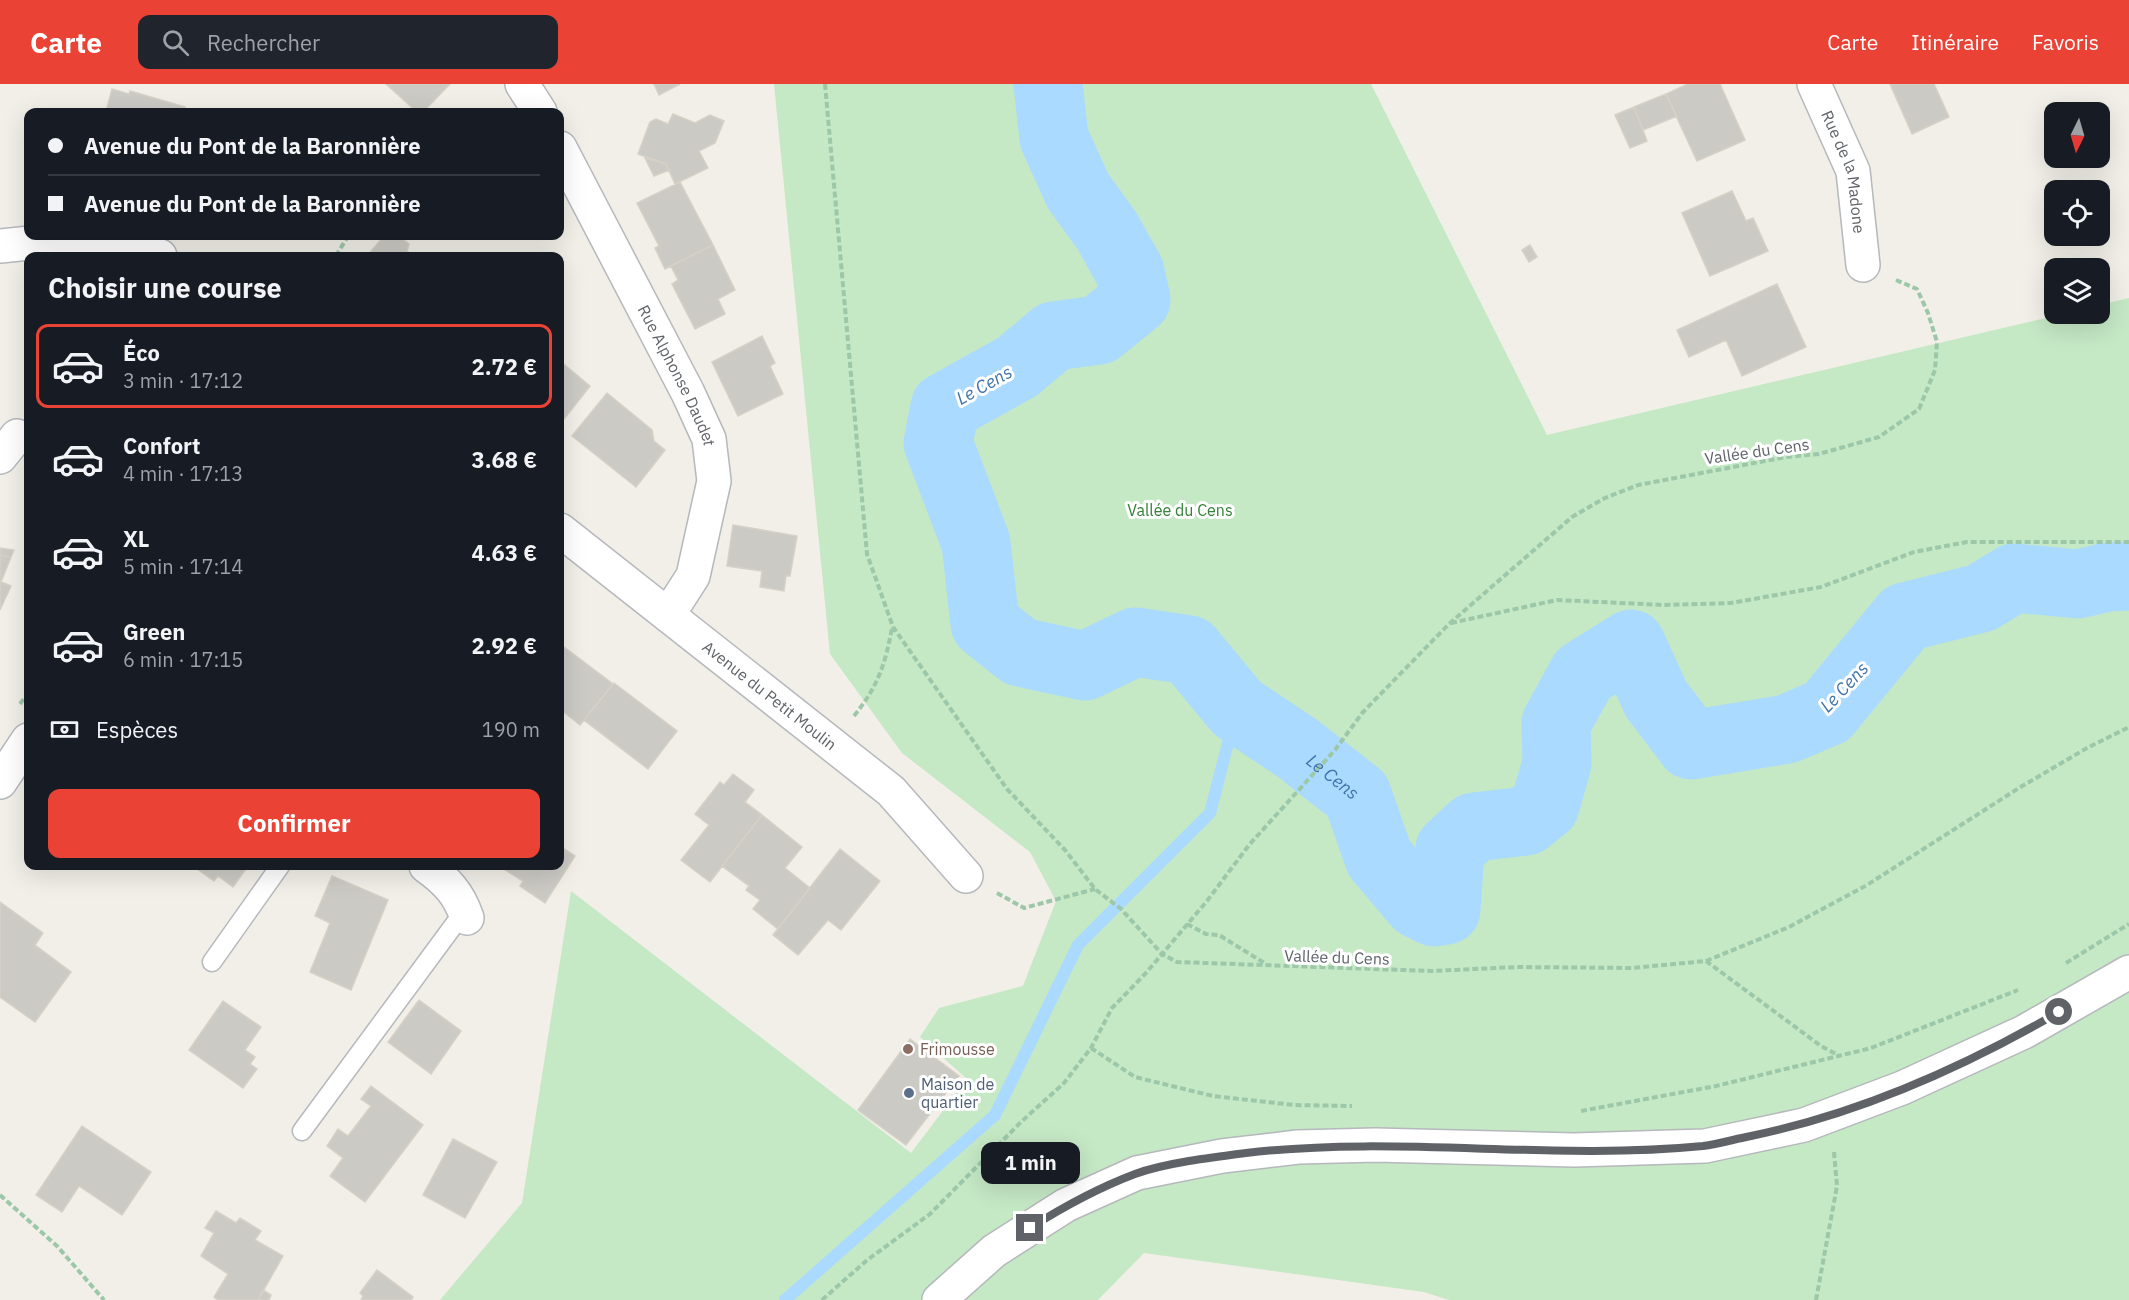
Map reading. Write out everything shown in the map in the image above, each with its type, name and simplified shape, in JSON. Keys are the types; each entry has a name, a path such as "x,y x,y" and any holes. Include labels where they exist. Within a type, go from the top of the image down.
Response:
{"street":[{"path":"522,84 537,108"},
{"name":"Rue de la Madone","path":"1814,84 1852,171 1863,265"},
{"name":"Rue Alphonse Daudet","path":"564,156 688,393 709,439 714,481 693,576 668,615"},
{"path":"0,246 58,240 146,252"},
{"name":"Avenue du Petit Moulin","path":"564,533 831,746 891,791 966,876"},
{"path":"0,782 24,746"},
{"path":"432,870 443,878 460,897 466,914"},
{"path":"939,1300 994,1251 1066,1205 1137,1173 1201,1160 1298,1147 1574,1150 1705,1146 1804,1125 1902,1088 2024,1032 2129,972"}],"lane":[{"path":"212,962 277,870"},
{"path":"302,1131 466,914"}],"path":[{"path":"825,84 867,554 893,627 1007,789 1065,850 1095,889 1121,909 1162,954"},
{"name":"Vallée du Cens","path":"1187,924 1249,844 1335,750 1363,711 1449,624 1572,517 1605,498 1638,484 1786,457 1819,454 1879,437 1919,409 1935,370 1937,342 1928,313 1917,289 1863,265"},
{"path":"1449,624 1557,600 1664,605 1731,603 1821,587 1914,552 1966,542 2129,542"},
{"path":"831,746 874,690 886,662 893,627"},
{"name":"Vallée du Cens","path":"1162,954 1177,962 1432,971 1517,966 1632,968 1706,960 1789,927 1867,885 2019,788 2129,727"},
{"path":"966,876 1024,908 1095,889"},
{"path":"822,1300 866,1261 930,1215 1021,1122 1064,1083 1091,1048 1112,1008 1187,924 1206,933 1219,935 1269,966"},
{"path":"2064,964 2129,924"},
{"path":"1706,960 1821,1046 1839,1055"},
{"path":"1578,1112 1716,1086 1871,1048 2026,987"},
{"path":"1091,1048 1135,1077 1213,1096 1294,1105 1354,1106"},
{"path":"1816,1300 1837,1186 1831,1115"},
{"path":"0,1195 57,1246 104,1300"}],"green space":[{"name":"Vallée du Cens","path":"774,84 1371,84 1547,435 2044,318 2044,324 2110,324 2110,303 2129,298 2129,1300 1449,1300 1424,1292 1144,1253 1098,1300 440,1300 522,1203 571,891 911,1153 967,1079 920,1037 939,1008 1023,986 1056,901 1030,852 902,753 830,654"}],"building":[{"path":"386,84 450,84 427,108 413,108"},
{"path":"654,84 680,84 659,95"},
{"path":"1688,84 1720,84 1745,140 1697,161 1666,94"},
{"path":"1890,84 1934,84 1949,117 1912,134"},
{"path":"112,89 129,94 130,91 185,107 185,108 107,108"},
{"path":"1666,94 1677,116 1643,130 1634,107"},
{"path":"1634,107 1647,141 1630,148 1615,115"},
{"path":"673,114 695,123 710,115 724,121 715,143 699,151 708,168 675,184 666,164 638,154 650,122 656,119 668,124"},
{"path":"645,158 666,164 669,170 654,176"},
{"path":"680,182 713,245 665,269 655,248 659,246 637,203"},
{"path":"1732,191 1746,221 1753,218 1768,251 1710,276 1682,213"},
{"path":"381,240 404,240 409,244 408,252 370,252"},
{"path":"713,245 735,290 718,299 725,314 695,329 672,284 678,280 671,266"},
{"path":"1530,245 1537,257 1529,262 1522,250"},
{"path":"1777,284 1806,347 1742,376 1726,340 1689,357 1677,330"},
{"path":"762,336 775,363 770,366 783,394 738,416 712,362"},
{"path":"564,364 590,386 564,419"},
{"path":"607,393 652,430 654,441 665,450 636,487 572,436"},
{"path":"733,525 797,536 790,576 786,576 784,591 760,587 762,571 727,566"},
{"path":"0,548 14,550 11,557 0,555"},
{"path":"0,555 11,557 1,582 11,586 0,610"},
{"path":"564,647 613,684 580,725 564,712"},
{"path":"614,683 677,731 648,769 584,720"},
{"path":"733,774 754,790 745,802 762,815 710,882 681,860 709,825 695,814 720,782 724,785"},
{"path":"762,815 802,847 785,868 810,888 778,929 753,909 760,900 746,890 749,886 722,866"},
{"path":"564,849 575,856 545,903 520,886 523,881 505,870 564,870"},
{"path":"840,849 880,881 841,930 828,920 798,955 773,935"},
{"path":"199,870 245,870 233,887 218,876 214,881"},
{"path":"332,876 388,900 351,990 310,972 330,923 315,916"},
{"path":"0,902 43,933 35,945 71,972 35,1022 0,997"},
{"path":"419,1000 461,1031 431,1074 388,1042"},
{"path":"223,1001 261,1027 245,1050 255,1057 250,1064 257,1069 243,1088 189,1050"},
{"name":"Maison de quartier","path":"910,1039 959,1076 906,1145 858,1110"},
{"path":"371,1086 423,1125 365,1202 330,1176 343,1158 327,1146 338,1129 348,1136 371,1106 361,1099"},
{"path":"82,1126 151,1172 122,1215 79,1186 62,1212 36,1195"},
{"path":"453,1139 497,1162 465,1218 423,1195"},
{"path":"216,1211 236,1223 240,1218 261,1231 255,1240 283,1256 258,1300 218,1300 214,1297 228,1274 201,1256 214,1233 205,1228"},
{"path":"377,1270 413,1297 411,1300 361,1300 363,1296 360,1293"},
{"path":"263,1290 271,1295 269,1300 258,1300"}],"waterway":[{"name":"Le Cens","path":"1048,84 1054,138 1078,191 1107,231 1130,272 1136,300 1099,330 1054,336 1017,367 945,407 938,443 976,543 985,624 1020,652 1085,666 1135,642 1189,650 1237,708 1297,748 1357,795 1379,858 1418,904 1434,912 1446,910 1450,849 1474,827 1526,821 1545,806 1557,763 1556,723 1583,674 1631,644 1656,699 1691,745 1787,729 1827,712 1905,617 1981,598 2014,578 2078,584 2108,577 2129,576"},
{"path":"785,1300 995,1115 1078,945 1210,813 1237,708"}],"place":[{"name":"Frimousse","path":"908,1049"},
{"name":"Maison de quartier","path":"909,1093"}],"route":[{"path":"1030,1228 1066,1205 1137,1173 1222,1156 1298,1147 1375,1145 1574,1150 1705,1146 1804,1125 1866,1102 2024,1032 2059,1012"}]}
